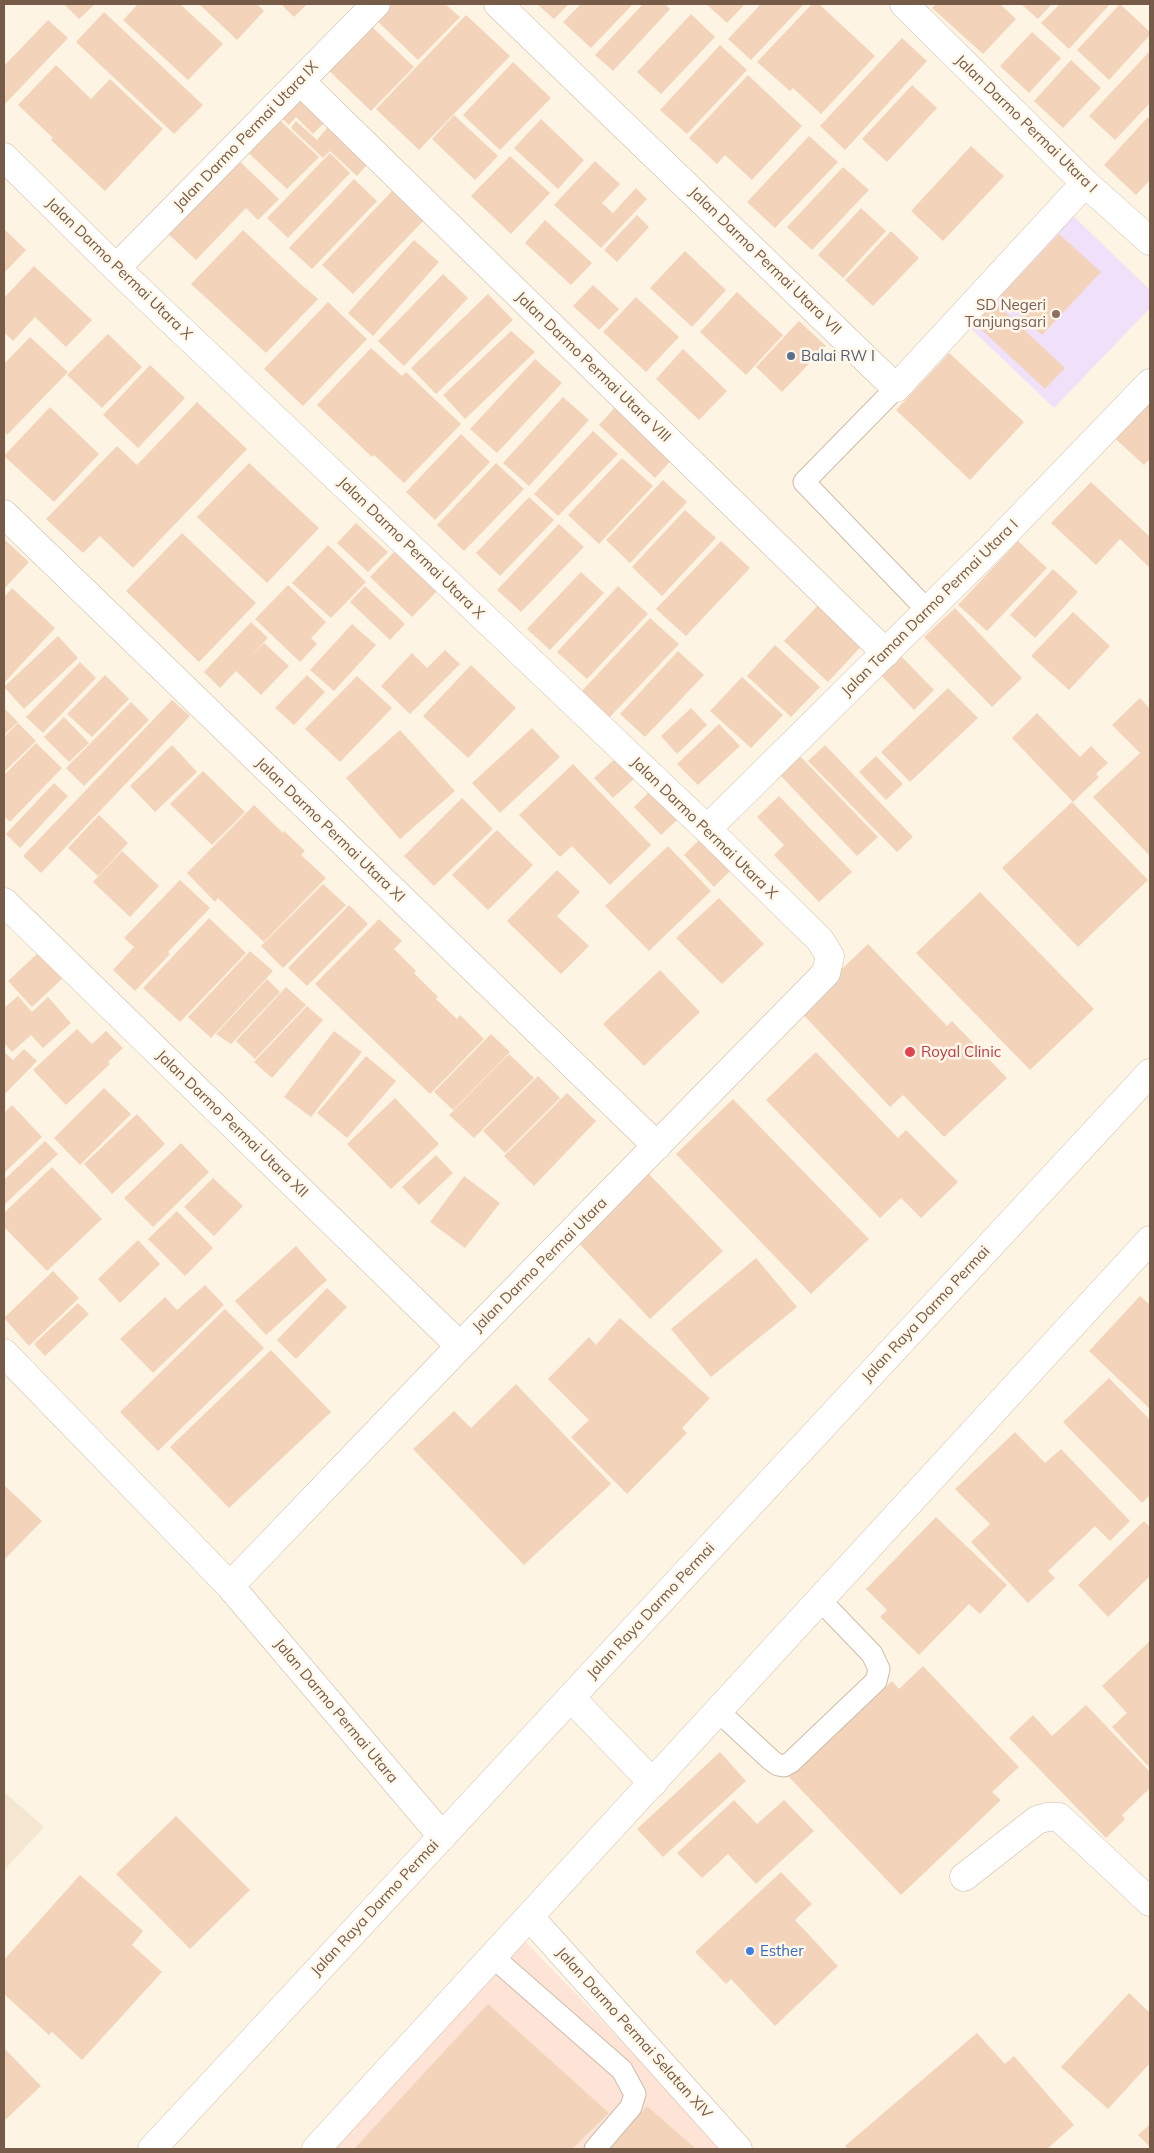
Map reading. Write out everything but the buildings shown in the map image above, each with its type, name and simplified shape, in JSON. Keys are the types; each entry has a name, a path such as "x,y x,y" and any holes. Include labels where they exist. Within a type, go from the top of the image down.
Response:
{"street":[{"name":"Jalan Darmo Permai Utara IX","path":"116,268 376,4"},
{"name":"Jalan Darmo Permai Utara VII","path":"498,4 896,388"},
{"name":"Jalan Darmo Permai Utara I","path":"904,4 1086,183 1150,241"},
{"name":"Jalan Darmo Permai Utara VIII","path":"300,81 886,653"},
{"name":"Jalan Darmo Permai Utara X","path":"4,157 116,268 707,829 820,940"},
{"path":"896,388 1086,183"},
{"name":"Jalan Taman Darmo Permai Utara I","path":"707,829 928,611 1150,383"},
{"name":"Jalan Darmo Permai Utara XI","path":"4,514 657,1146"},
{"name":"Jalan Darmo Permai Utara XII","path":"4,902 460,1346"},
{"name":"Jalan Darmo Permai Utara","path":"230,1586 460,1346 826,974 830,956 820,940"},
{"name":"Jalan Raya Darmo Permai","path":"152,2149 1150,1073"},
{"path":"316,2149 500,1964 531,1915 1150,1240"},
{"name":"Jalan Darmo Permai Utara","path":"4,1353 230,1586 442,1836"},
{"path":"570,1698 652,1783"},
{"path":"964,1877 1036,1820 1059,1817 1150,1902"},
{"name":"Jalan Darmo Permai Selatan XIV","path":"531,1915 536,1924 738,2149"}],"lane":[{"path":"896,388 804,482 928,611"},
{"path":"718,1711 778,1765 784,1766 791,1762 876,1681 879,1669 872,1654 820,1600"},
{"path":"332,2149 500,1964 622,2070 635,2094 631,2108 595,2149"}],"shaded area":[{"name":"SD Negeri Tanjungsari","path":"1067,210 1150,290 1150,308 1054,408 962,320"},
{"path":"4,1792 44,1827 4,1870"},
{"path":"512,1928 726,2149 302,2149"}],"place":[{"name":"SD Negeri Tanjungsari","path":"1056,314"},
{"name":"Balai RW I","path":"791,356"},
{"name":"Royal Clinic","path":"910,1052"},
{"name":"Esther","path":"750,1951"}]}
